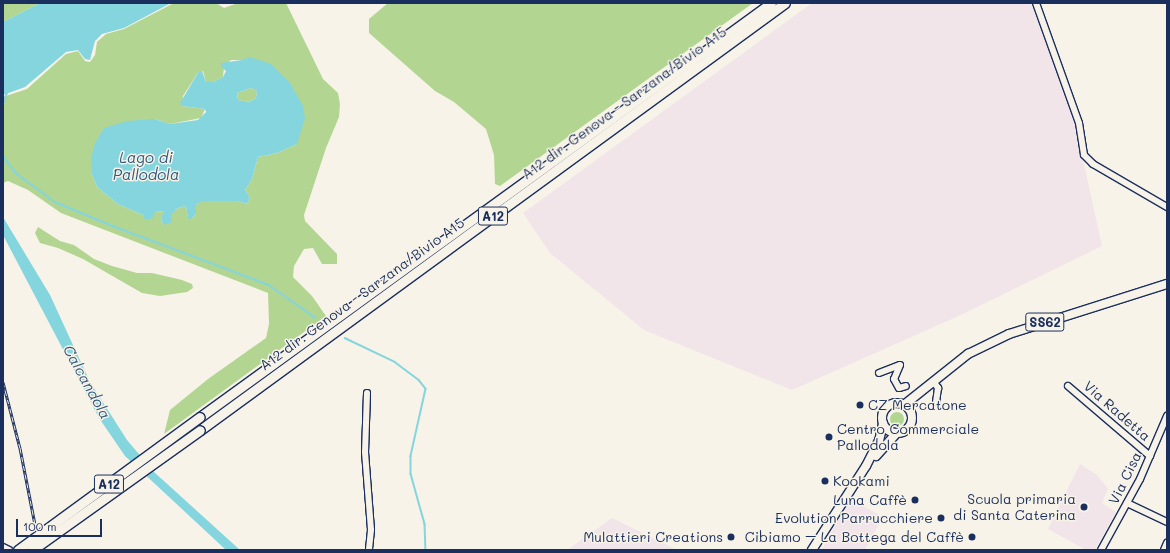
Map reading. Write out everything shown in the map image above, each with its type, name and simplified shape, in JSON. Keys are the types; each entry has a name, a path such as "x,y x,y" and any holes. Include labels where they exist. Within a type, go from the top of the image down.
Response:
{"highway":[{"name":"A12","path":"18,550 771,3"},
{"name":"A12 dir. Genova - Sarzana/Bivio A15","path":"32,550 200,430 785,3"}],"main road":[{"name":"SS62","path":"812,550 866,466 879,441 883,423 882,414 886,407 896,403 904,405 968,354 1009,334 1167,284"},
{"name":"SS62","path":"866,466 897,433 909,427 918,399 933,381"},
{"path":"904,405 912,416"},
{"path":"883,423 890,431 897,433"}],"street":[{"path":"1036,3 1079,123 1084,155 1093,164 1167,207"},
{"path":"879,373 900,365 894,379 899,388 906,386"},
{"path":"933,381 938,388 936,402"},
{"name":"Via Radetta","path":"1068,386 1150,456"},
{"path":"367,393 365,452 371,530 369,550"},
{"name":"Via Cisa","path":"1101,550 1127,503 1150,456 1167,416"},
{"path":"1127,503 1167,522"},
{"path":"1164,550 1167,543"},
{"path":"3,547 9,550"}],"shaded area":[{"path":"812,3 1031,3 1074,119 1102,246 963,314 792,390 644,330 550,253 523,213"},
{"name":"Scuola primaria di Santa Caterina","path":"1080,464 1097,475 1108,489 1102,503 1116,512 1095,550 1086,550 1048,529"},
{"path":"851,499 883,517 865,550 821,550"},
{"path":"612,518 677,550 567,550"}],"green space":[{"path":"3,3 40,3 3,22"},
{"path":"174,3 216,3 224,8 238,3 286,3 323,79 338,93 340,104 339,117 326,148 304,215 305,221 337,254 337,264 322,264 313,248 304,249 294,266 293,277 312,296 326,316 164,434 170,410 208,379 266,338 269,324 268,293 61,213 28,190 8,181 3,183 3,97 27,89 66,54 78,51 85,61 90,62 95,55 97,42 106,34 124,29","holes":["231,60 242,60 297,144 277,153 258,157 252,179 245,190 250,197 247,204 237,201 200,201 196,205 196,214 192,218 188,218 186,206 176,209 163,225 161,218 165,211 155,212 145,219 143,215 118,204 97,187 92,174 155,119 170,124 201,118 205,109 182,106 183,96 199,71 203,71 206,82 213,82 223,77 224,67"]},
{"path":"388,3 753,3 500,186 495,184 494,155 486,129 454,102 435,91 369,33 369,19"},
{"path":"251,88 257,91 256,98 249,102 238,100 237,93"},
{"path":"38,227 60,241 74,245 94,259 137,273 152,273 182,280 192,284 193,288 187,292 160,296 142,293 83,259 58,248 40,243 35,233"},
{"path":"897,412 902,414 904,419 902,424 897,426 892,424 890,419 892,414"}],"water":[{"path":"40,3 171,3 124,28 102,34 95,41 90,60 85,59 78,50 66,52 25,87 3,95 3,22"},
{"name":"Lago di Pallodola","path":"249,57 271,64 290,83 303,106 305,118 297,144 277,153 258,157 252,179 245,190 250,197 247,204 237,201 201,201 196,205 196,214 192,218 188,219 186,206 176,209 171,216 172,222 163,225 161,218 164,211 155,212 153,218 145,220 143,215 118,204 97,187 92,174 91,158 95,143 104,128 127,121 155,119 170,124 198,120 206,112 205,109 182,106 180,103 199,71 202,71 206,82 213,82 223,77 226,71 221,67 221,63 242,60","holes":["251,88 257,91 256,98 249,102 238,100 237,93"]},
{"name":"Calcandola","path":"3,217 50,295 90,382 127,440 154,472 240,550 226,550 125,456 99,418 3,235"}],"waterway":[{"path":"3,104 7,93"},
{"path":"3,156 16,173 55,202 113,226 269,285 316,318"},
{"path":"345,338 395,362 419,380 426,389 411,456 411,474 425,524 426,550"}],"railway":[{"path":"3,382 20,448 40,550"}],"place":[{"name":"CZ Mercatone","path":"860,405"},
{"name":"Centro Commerciale Pallodola","path":"829,437"},
{"name":"Kookami","path":"825,481"},
{"name":"Luna Caffè","path":"915,500"},
{"name":"Scuola primaria di Santa Caterina","path":"1084,507"},
{"name":"Evolution Parrucchiere","path":"941,518"},
{"name":"Mulattieri Creations","path":"731,537"},
{"name":"Cibiamo – La Bottega del Caffè","path":"972,537"}]}
